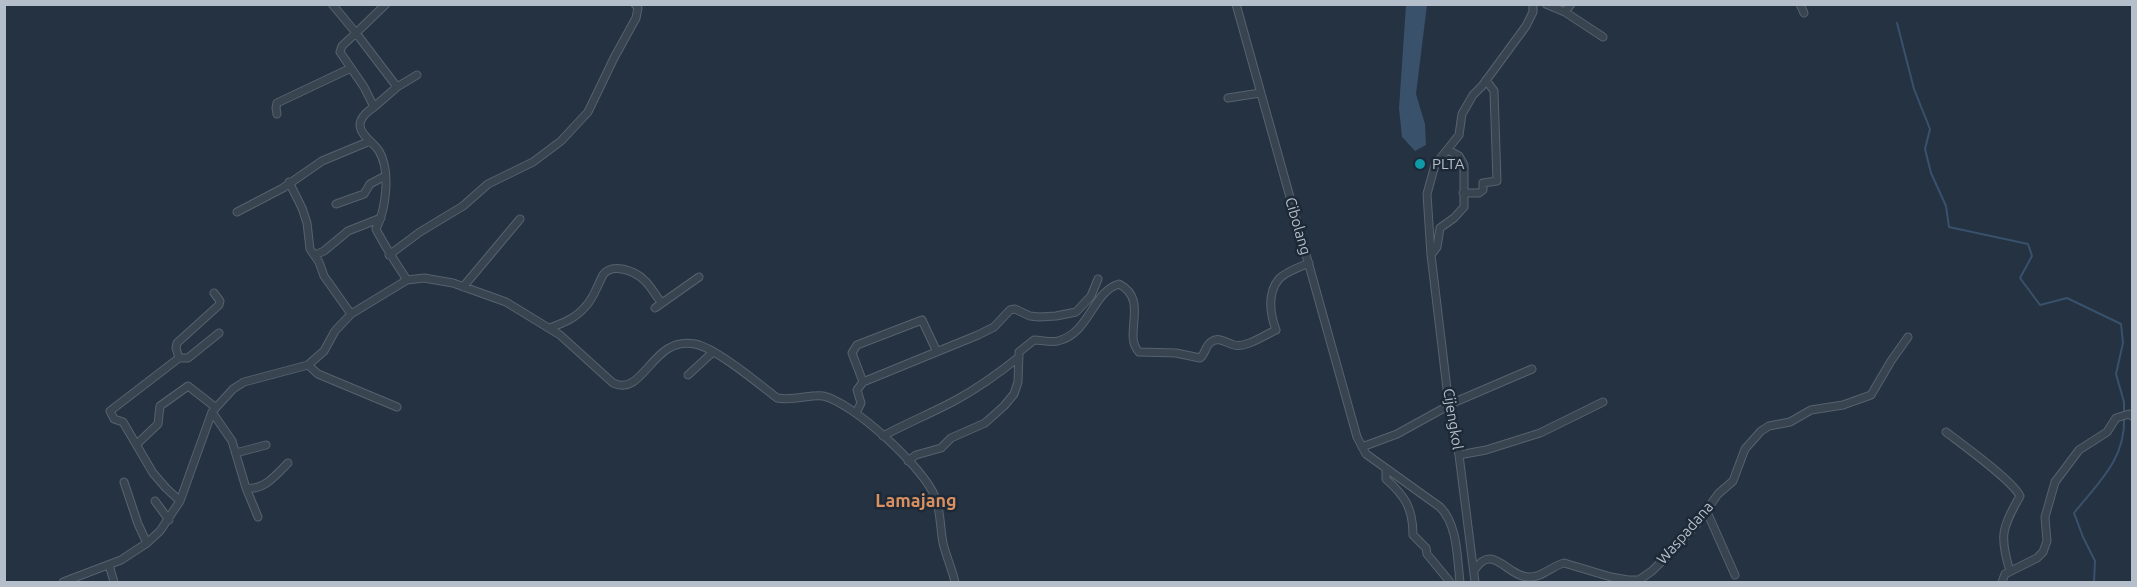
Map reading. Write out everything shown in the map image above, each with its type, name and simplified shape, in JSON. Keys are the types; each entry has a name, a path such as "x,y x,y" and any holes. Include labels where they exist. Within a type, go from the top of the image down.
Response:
{"street":[{"path":"332,4 397,87"},
{"path":"374,106 340,50 386,4"},
{"path":"389,255 420,232 463,206 488,184 533,162 561,141 588,112 636,18 638,8 635,4"},
{"name":"Cibolang","path":"1236,4 1357,437 1366,454 1449,515 1460,582"},
{"name":"Cijengkol","path":"1475,582 1459,455 1449,406 1431,255 1427,194 1436,165 1459,135 1462,114 1473,95 1526,26 1533,12 1533,4"},
{"path":"1565,12 1572,4"},
{"path":"1800,4 1804,13"},
{"path":"1548,5 1565,12 1603,37"},
{"path":"277,114 277,104 351,68"},
{"path":"408,279 389,255 376,229 381,218 387,184 380,152 360,129 360,122 374,106 397,87 417,75"},
{"path":"1463,193 1479,193 1483,190 1483,183 1497,181 1494,91 1486,80"},
{"path":"1228,98 1260,93"},
{"path":"237,212 283,188 322,161 370,141"},
{"name":"Cijengkol","path":"1431,255 1437,247 1440,228 1464,207 1464,165 1459,156 1449,150"},
{"path":"336,204 364,194 370,184 385,176"},
{"path":"289,182 307,223 310,249 319,262 324,276 351,314"},
{"path":"315,255 324,251 348,231 381,218"},
{"path":"464,287 520,219"},
{"path":"908,461 916,455 941,448 955,436 985,423 1014,394 1018,382 1019,352 1034,340 1055,342 1073,335 1088,319 1108,289 1119,284 1130,291 1134,300 1134,345 1139,352 1176,353 1200,358 1206,347 1216,339 1235,345 1252,341 1276,330 1270,308 1274,288 1279,278 1309,263"},
{"path":"550,328 572,319 584,309 593,297 603,275 614,268 622,269 643,279 661,302"},
{"path":"655,308 699,277"},
{"path":"63,582 121,560 147,543 169,520 180,501 213,409 238,385 308,365 324,351 335,331 351,314 408,279 424,278 453,283 506,302 550,328 584,355 613,383 620,386 633,383 656,357 673,347 695,344 716,354 777,398 789,400 822,396 856,413 908,461 935,496 943,543 956,582"},
{"path":"856,413 861,404 857,390 863,382 994,327 1010,310 1015,309 1030,316 1039,317 1076,312 1090,296 1098,279"},
{"path":"179,358 175,346 177,343 219,304 220,301 214,293"},
{"path":"863,382 852,353 857,345 922,320 937,352"},
{"path":"180,501 153,473 123,422 114,419 110,411 179,358 188,358 219,333"},
{"name":"Waspadana","path":"1474,571 1481,561 1492,559 1530,578 1564,563 1611,577 1639,580 1671,552 1707,512 1718,494 1736,477 1745,449 1761,431 1769,426 1790,422 1811,410 1843,405 1871,395 1908,337"},
{"path":"688,375 716,354"},
{"path":"883,436 905,423 956,400 992,378 1019,357"},
{"path":"308,365 318,374 398,406"},
{"path":"1362,447 1397,434 1449,406 1532,369"},
{"path":"137,444 158,424 160,406 186,387 191,387 213,409 232,441 246,488 258,517"},
{"path":"1459,455 1486,450 1540,433 1603,402"},
{"path":"2002,582 2003,577 2010,571 2037,558 2043,552 2047,541 2045,517 2055,482 2079,450 2107,432 2116,418 2128,415"},
{"path":"1946,432 2010,483 2020,496 2007,519 2003,536 2004,551 2010,571"},
{"path":"236,453 266,446"},
{"path":"246,488 258,488 273,478 288,463"},
{"path":"1386,469 1386,479 1402,493 1413,518 1413,535 1426,548 1427,554 1450,582"},
{"path":"124,482 147,543"},
{"path":"155,501 169,520"},
{"path":"1707,512 1735,575"},
{"path":"109,565 114,582"}],"water":[{"path":"1406,5 1427,5 1416,94 1425,124 1426,145 1415,151 1402,137 1399,108"}],"waterway":[{"path":"1897,23 1914,89 1930,129 1925,149 1931,173 1946,206 1949,227 2028,244 2032,256 2020,278 2040,305 2067,298 2121,324 2123,343 2116,374 2124,402 2124,413"},
{"path":"2094,582 2095,561 2074,513 2115,458 2123,433 2124,418"}],"place":[{"name":"PLTA","path":"1420,164"}],"district":[{"name":"Lamajang","path":"916,501"}]}
